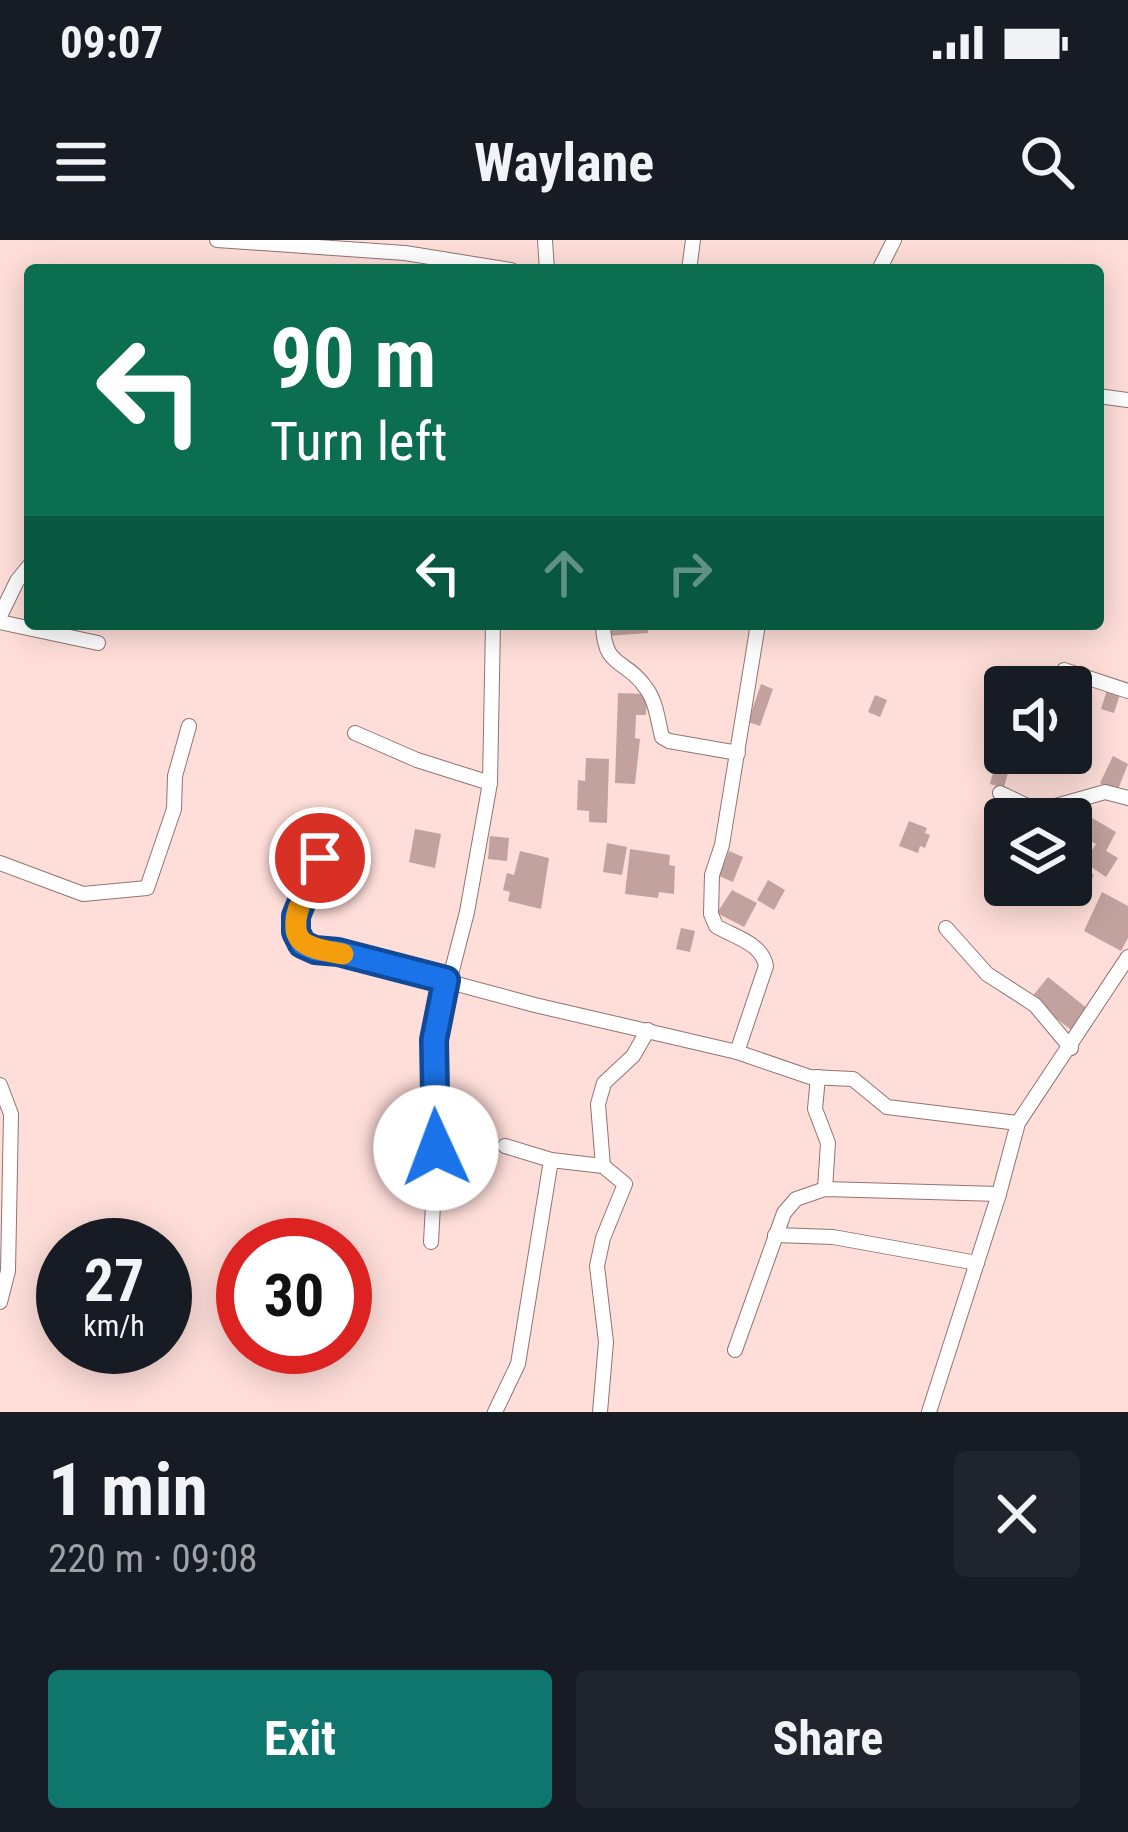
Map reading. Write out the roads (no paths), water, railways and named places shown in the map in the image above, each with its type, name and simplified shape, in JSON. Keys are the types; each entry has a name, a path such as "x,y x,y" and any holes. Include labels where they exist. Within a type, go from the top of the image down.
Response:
{"street":[{"path":"217,240 409,254 473,264"},
{"path":"0,619 24,572"},
{"path":"45,630 98,643"},
{"path":"431,1242 434,1040 467,912 490,784 493,630"},
{"path":"603,630 609,656 649,690 662,736 737,753"},
{"path":"737,1052 766,966 756,947 716,926 711,914 712,875 722,845 757,630"},
{"path":"1092,679 1128,691"},
{"path":"0,862 83,894 147,888 174,809 175,776 189,726"},
{"path":"355,733 490,784"},
{"path":"1000,793 1038,811 1105,792 1128,798"},
{"path":"333,832 296,916 302,944 315,950 737,1052 818,1077 853,1078 887,1107 1018,1123"},
{"path":"946,928 987,974 1035,1005 1071,1048"},
{"path":"929,1412 1000,1194 1018,1123 1128,958"},
{"path":"603,1166 598,1104 604,1083 633,1057 649,1030"},
{"path":"818,1077 815,1109 828,1143 825,1190"},
{"path":"0,1085 11,1114 8,1271 0,1302"},
{"path":"505,1146 551,1160 603,1166 626,1188 603,1238 597,1266 606,1342 600,1412"},
{"path":"495,1412 518,1364 551,1160"},
{"path":"735,1349 789,1204 825,1190 1000,1194"},
{"path":"775,1235 833,1237 976,1263"}]}
